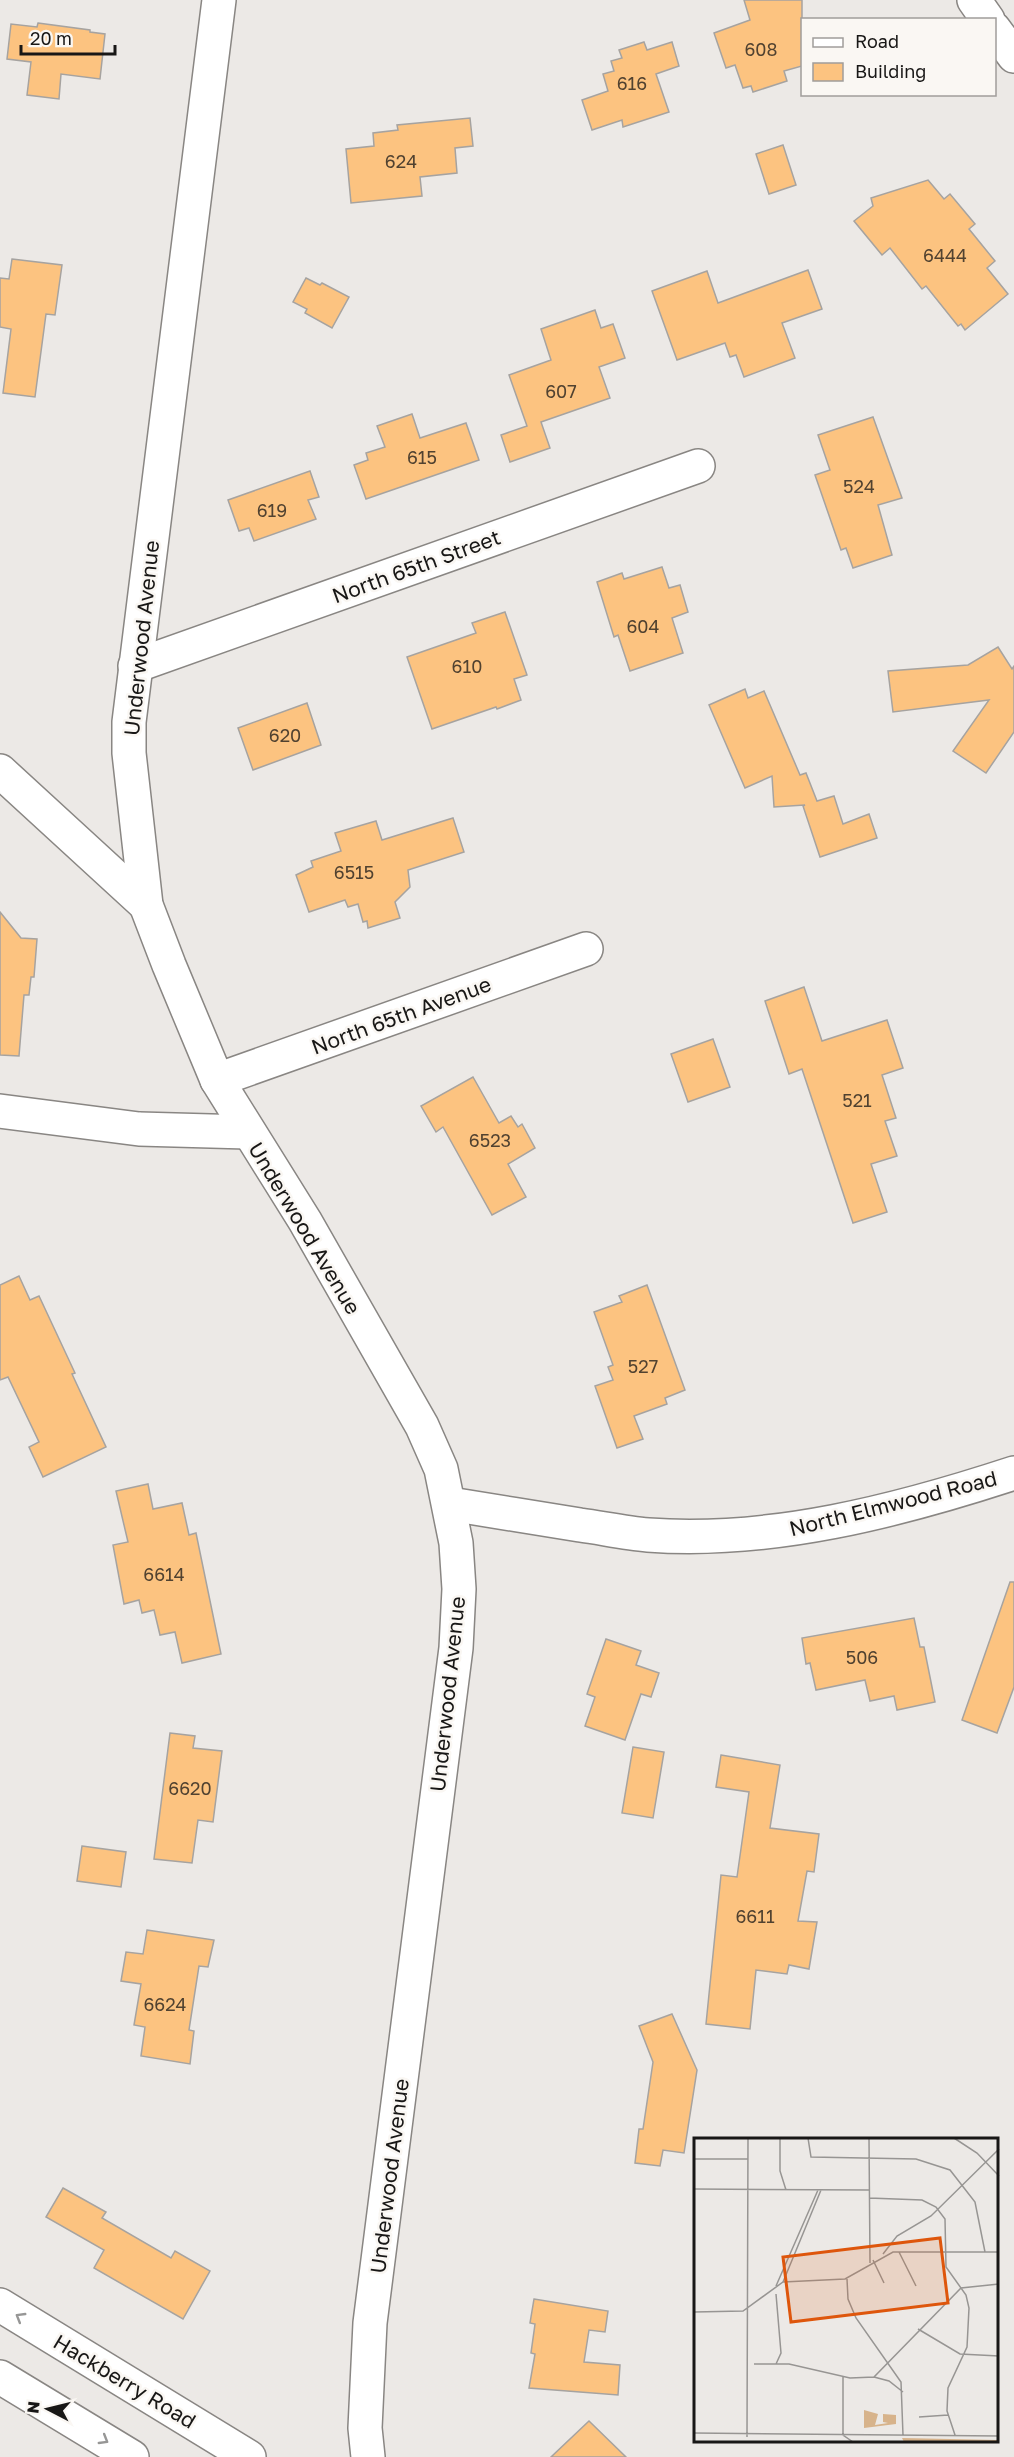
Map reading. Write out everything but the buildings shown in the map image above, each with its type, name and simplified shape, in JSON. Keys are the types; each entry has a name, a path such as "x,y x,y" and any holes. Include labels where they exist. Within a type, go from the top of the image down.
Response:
{"main road":[{"name":"Underwood Avenue","path":"219,0 129,722 129,753 146,905 217,1080 247,1132 305,1221 422,1426 441,1469 450,1504 456,1543 459,1589 456,1648 370,2323 365,2427 368,2457"},
{"path":"974,0 987,18"},
{"path":"996,32 1014,56"},
{"name":"North 65th Street","path":"135,666 698,466"},
{"path":"0,771 146,905"},
{"name":"North 65th Avenue","path":"217,1080 586,949"},
{"path":"0,1111 140,1129 247,1132"},
{"name":"North Elmwood Road","path":"450,1504 646,1535 748,1534 818,1525 882,1510 1014,1473"},
{"name":"Hackberry Road","path":"0,2305 249,2457"},
{"path":"0,2377 132,2457"}]}
